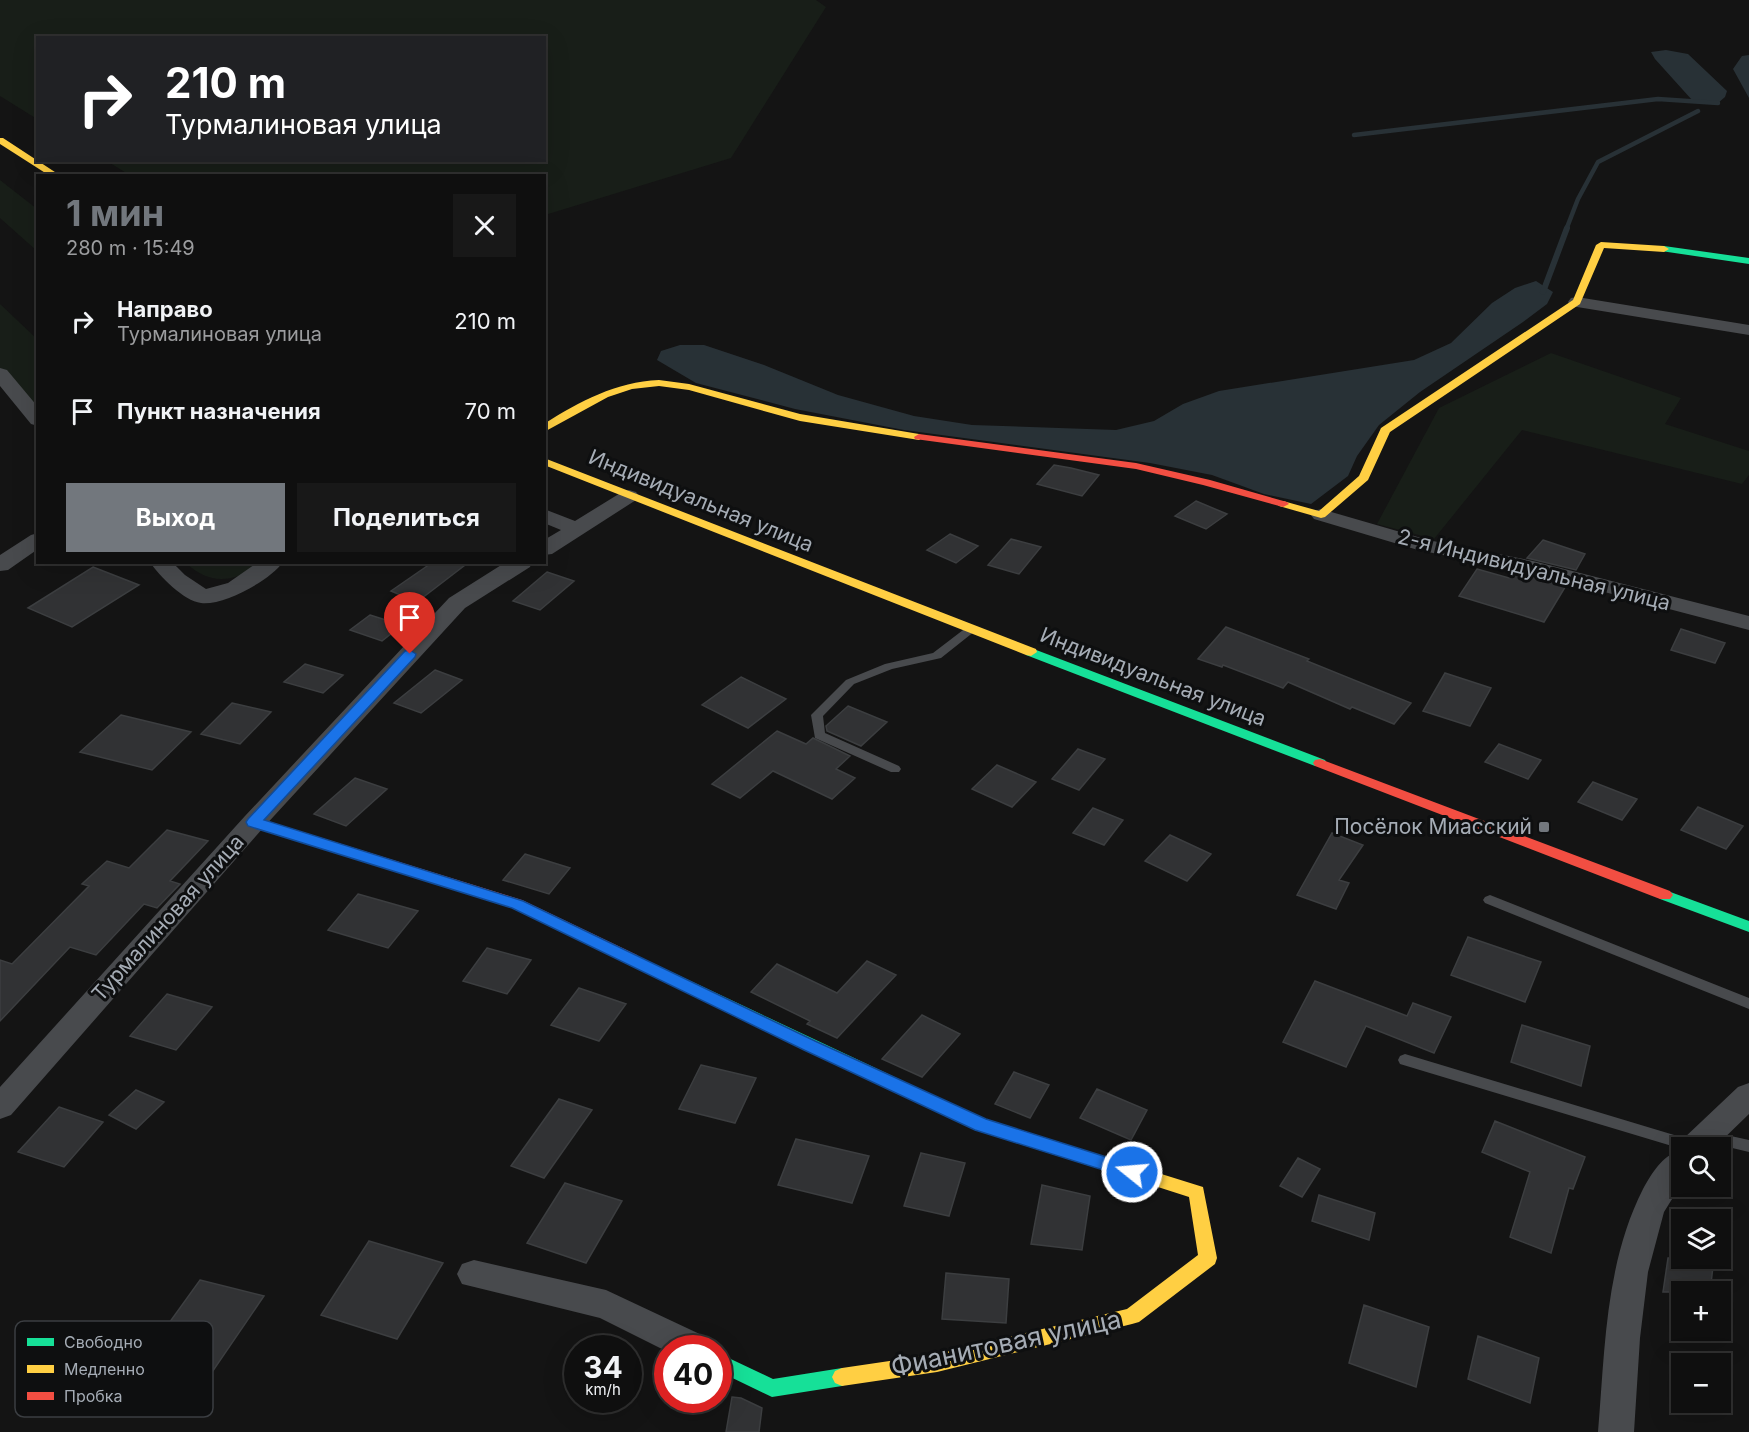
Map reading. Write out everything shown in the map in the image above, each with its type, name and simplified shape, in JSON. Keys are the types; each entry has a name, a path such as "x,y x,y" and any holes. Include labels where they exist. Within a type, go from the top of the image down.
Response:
{"street":[{"path":"0,140 54,174"},
{"path":"546,428 601,398 642,385 670,384 713,393 760,408 938,442 1134,466 1204,480 1321,515 1364,478 1385,430 1577,302 1601,245 1658,248 1749,261"},
{"path":"1577,302 1749,330"},
{"path":"0,374 36,418"},
{"path":"0,405 17,395"},
{"name":"Индивидуальная улица","path":"546,462 970,629 1749,927"},
{"path":"546,548 629,496"},
{"name":"2-я Индивидуальная улица","path":"1321,515 1425,546 1533,567 1749,623"},
{"path":"546,516 577,529"},
{"path":"0,565 36,540"},
{"path":"162,564 177,580 203,597 236,588 270,564"},
{"name":"Турмалиновая улица","path":"0,1107 254,822 457,603 519,564"},
{"name":"Фианитовая улица","path":"254,822 517,904 810,1046 981,1125 1197,1192 1208,1258 1132,1316 937,1363 772,1388 732,1368"},
{"path":"1704,1137 1749,1095"},
{"path":"1616,1432 1631,1265 1645,1220 1661,1185 1671,1174"},
{"path":"474,1274 606,1305 667,1335"}],"lane":[{"path":"895,769 819,735 817,716 850,682 888,666 937,656 970,629"},
{"path":"1490,900 1749,1004"},
{"path":"1405,1060 1681,1137"},
{"path":"1731,1145 1749,1146"}],"shaded area":[{"path":"0,0 816,0 826,7 731,158 546,215 546,174 128,174 109,162 546,162 546,36 36,36 36,118 0,96"},
{"path":"1666,50 1688,54 1727,91 1725,97 1718,103 1692,100 1651,52"},
{"path":"1749,55 1749,98 1733,69 1742,56"},
{"path":"0,180 36,208 36,250 0,218"},
{"path":"1536,281 1553,292 1547,304 1420,392 1379,425 1357,456 1348,476 1311,504 1264,494 1212,475 1150,463 904,430 795,409 696,383 657,360 661,351 680,345 704,345 764,365 838,395 914,416 972,425 1116,430 1154,421 1183,404 1219,391 1414,360 1451,343 1492,303 1515,288"},
{"path":"0,304 36,338 36,419 0,384"},
{"path":"1551,353 1681,398 1665,424 1749,451 1749,475 1742,484 1522,430 1434,539 1377,524 1439,408"},
{"path":"187,564 262,564 244,574 225,579 206,576"}],"building":[{"path":"1054,465 1099,475 1082,496 1037,484"},
{"path":"1196,501 1227,514 1206,529 1175,516"},
{"path":"950,534 978,546 956,563 927,550"},
{"path":"1011,539 1041,547 1019,574 988,565"},
{"path":"1543,540 1585,554 1576,570 1527,558"},
{"path":"430,564 466,564 417,602 391,591"},
{"path":"93,567 139,585 72,627 28,608"},
{"path":"1477,569 1509,578 1515,572 1567,584 1544,622 1459,596"},
{"path":"547,572 574,581 540,610 513,601"},
{"path":"370,615 402,625 382,641 350,630"},
{"path":"1226,627 1309,659 1307,661 1411,703 1394,724 1352,707 1350,709 1288,682 1283,688 1223,665 1222,667 1198,659"},
{"path":"1681,629 1725,643 1715,663 1671,650"},
{"path":"305,664 343,675 323,693 284,682"},
{"path":"435,670 462,680 421,713 394,703"},
{"path":"1445,673 1491,688 1470,726 1423,711"},
{"path":"741,677 786,699 748,728 702,705"},
{"path":"232,703 271,712 240,744 201,734"},
{"path":"848,706 887,722 861,746 827,731 826,726"},
{"path":"121,715 191,732 152,770 80,752"},
{"path":"777,731 806,744 813,738 850,756 836,769 855,778 832,799 773,771 740,798 712,784"},
{"path":"1499,744 1541,760 1528,779 1485,762"},
{"path":"1078,749 1105,759 1079,790 1052,779"},
{"path":"997,765 1036,782 1012,807 972,789"},
{"path":"355,778 387,789 346,826 314,814"},
{"path":"1593,782 1637,799 1622,820 1578,802"},
{"path":"1698,807 1743,826 1726,849 1681,830"},
{"path":"1093,808 1123,820 1104,845 1073,833"},
{"path":"167,830 208,841 170,881 180,884 157,908 144,904 96,955 70,947 0,1021 0,960 12,964 89,886 82,884 107,861 129,868"},
{"path":"1332,833 1363,845 1339,880 1349,883 1336,909 1297,895"},
{"path":"1170,835 1211,854 1187,881 1145,861"},
{"path":"525,854 570,868 549,894 503,880"},
{"path":"358,894 418,911 388,948 328,930"},
{"path":"1468,937 1541,962 1525,1002 1451,975"},
{"path":"487,948 531,960 507,994 463,981"},
{"path":"867,961 896,975 837,1038 807,1024 810,1021 751,992 777,964 837,993"},
{"path":"1315,981 1407,1016 1413,1003 1451,1017 1434,1053 1366,1026 1346,1067 1283,1042"},
{"path":"579,988 626,1004 599,1041 551,1025"},
{"path":"167,994 212,1007 176,1050 130,1036"},
{"path":"922,1015 960,1034 922,1077 882,1059"},
{"path":"1522,1025 1590,1046 1581,1086 1511,1062"},
{"path":"701,1065 756,1078 735,1123 679,1109"},
{"path":"1014,1072 1049,1085 1030,1118 995,1104"},
{"path":"1097,1089 1147,1110 1131,1140 1080,1118"},
{"path":"136,1090 164,1102 136,1129 109,1115"},
{"path":"559,1099 592,1110 544,1178 511,1166"},
{"path":"59,1107 103,1122 64,1167 18,1152"},
{"path":"1495,1121 1585,1157 1573,1189 1569,1188 1551,1253 1510,1237 1530,1172 1482,1152"},
{"path":"796,1139 869,1156 852,1203 778,1185"},
{"path":"921,1153 965,1163 949,1216 904,1206"},
{"path":"1298,1158 1320,1169 1302,1197 1280,1186"},
{"path":"565,1183 622,1201 586,1263 527,1243"},
{"path":"1042,1185 1090,1196 1082,1250 1031,1244"},
{"path":"1319,1195 1375,1213 1369,1240 1312,1221"},
{"path":"369,1241 443,1263 397,1339 321,1315"},
{"path":"1668,1258 1671,1258 1671,1269 1713,1269 1711,1281 1671,1281 1671,1292 1663,1292"},
{"path":"946,1273 1009,1279 1006,1323 942,1319"},
{"path":"200,1280 264,1296 213,1371 213,1321 170,1321"},
{"path":"1364,1305 1429,1327 1416,1387 1349,1363"},
{"path":"1478,1336 1539,1358 1530,1403 1468,1379"},
{"path":"732,1397 741,1398 762,1408 759,1432 726,1432 729,1413 732,1413"}],"waterway":[{"path":"1354,135 1658,99 1718,103"},
{"path":"1566,230 1578,199 1598,162 1698,111"},
{"path":"1543,292 1567,228"}],"traffic: fast":[{"path":"1664,249 1749,261"},
{"path":"1031,652 1320,763"},
{"path":"1665,895 1749,927"},
{"path":"631,959 981,1125 1139,1174"},
{"path":"732,1368 772,1388 842,1377"}],"traffic: slow":[{"path":"0,140 54,174"},
{"path":"1283,504 1321,515 1364,478 1385,430 1577,302 1601,245 1664,249"},
{"path":"546,428 579,407 605,395 631,386 659,383 704,390 761,408 800,417 919,437"},
{"path":"546,462 1031,652"},
{"path":"842,1377 937,1363 1132,1316 1208,1258 1197,1192 1139,1174"}],"traffic: jam":[{"path":"919,437 1136,466 1206,482 1283,504"},
{"path":"1320,763 1665,895"},
{"path":"254,822 517,904 631,959"}],"place":[{"name":"Посёлок Миасский","path":"1544,827"}],"route":[{"path":"410,654 254,822 517,904 810,1046 981,1125 1132,1172"}]}
